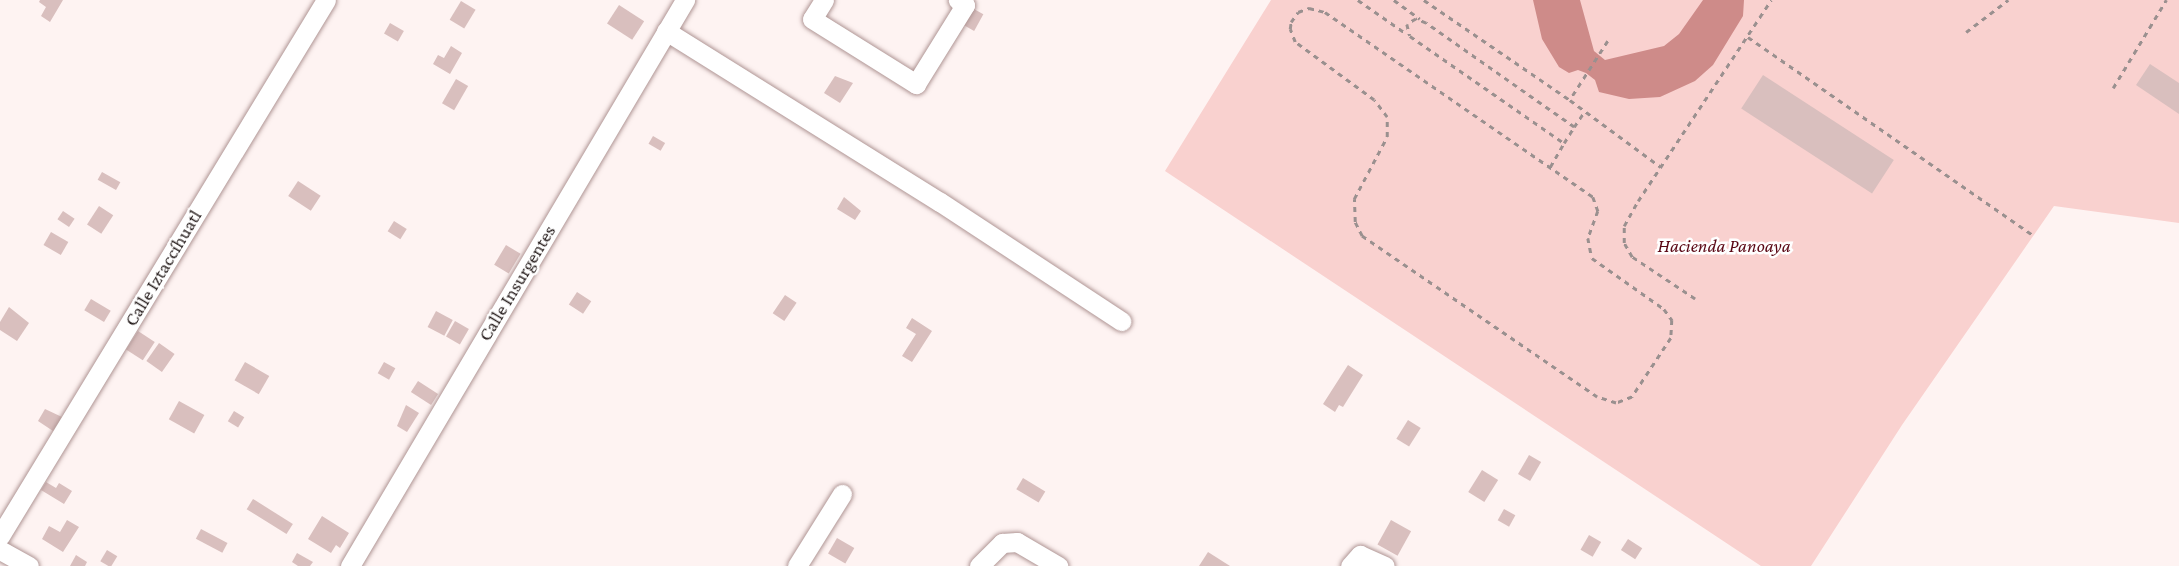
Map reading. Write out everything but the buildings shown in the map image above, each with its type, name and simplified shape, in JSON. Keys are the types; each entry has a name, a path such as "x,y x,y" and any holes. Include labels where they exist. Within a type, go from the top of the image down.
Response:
{"street":[{"name":"Calle Iztaccíhuatl","path":"0,536 326,0"},
{"name":"Calle Insurgentes","path":"350,566 685,0"},
{"path":"824,0 812,19 916,84 965,5 958,0"},
{"path":"666,31 940,202 1121,321"},
{"path":"797,566 842,494"},
{"path":"979,566 1002,543 1017,542 1058,566"},
{"path":"0,550 29,566"},
{"path":"1355,561 1385,566"}],"path":[{"path":"1358,0 1564,143"},
{"path":"1394,0 1574,127"},
{"path":"1424,0 1570,100 1661,167"},
{"path":"1695,299 1638,262 1624,243 1628,218 1771,0"},
{"path":"1966,32 2008,0"},
{"path":"2113,89 2166,0"},
{"path":"1309,8 1325,12 1550,167 1587,192 1596,203 1598,215 1588,238 1592,258 1664,309 1672,320 1669,342 1636,392 1621,402 1609,403 1597,397 1366,241 1355,222 1354,199 1388,135 1387,117 1374,100 1295,42 1290,29 1294,16 1309,8"},
{"path":"1410,36 1406,30 1411,20 1419,19 1426,23"},
{"path":"1748,37 2033,235"},
{"path":"1570,100 1608,41"},
{"path":"1550,167 1584,112"}],"green space":[{"name":"Hacienda Panoaya","path":"1271,0 2179,0 2179,223 2054,206 1902,425 1811,566 1761,566 1165,171"}],"shaded area":[{"path":"1533,0 1580,0 1594,51 1605,60 1664,46 1679,34 1703,0 1744,0 1743,16 1713,65 1695,81 1660,97 1629,99 1599,92 1595,80 1586,73 1578,70 1569,73 1559,67 1542,39"}]}
